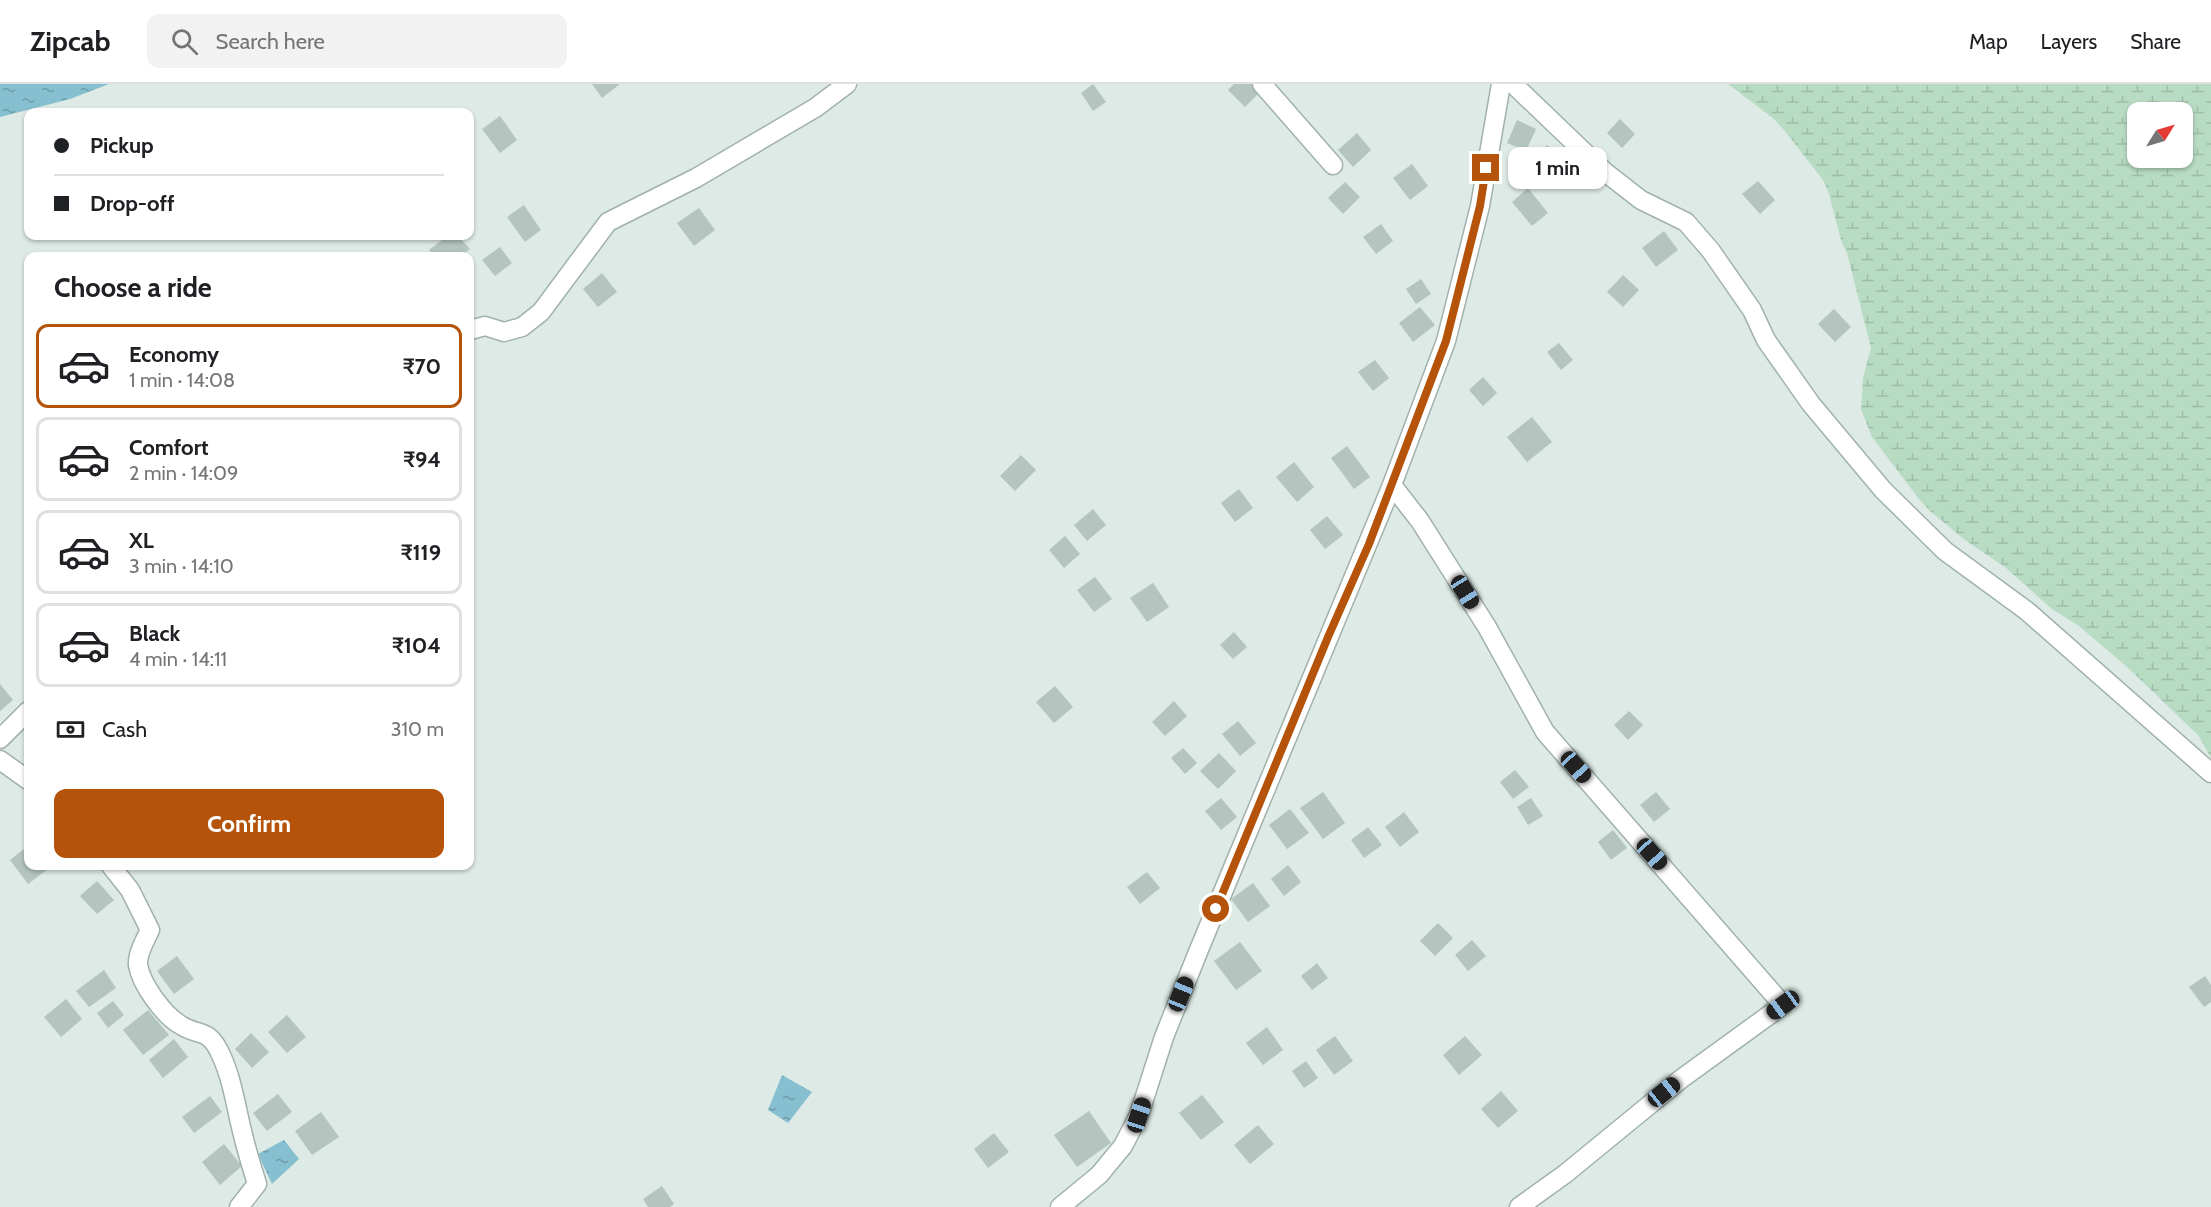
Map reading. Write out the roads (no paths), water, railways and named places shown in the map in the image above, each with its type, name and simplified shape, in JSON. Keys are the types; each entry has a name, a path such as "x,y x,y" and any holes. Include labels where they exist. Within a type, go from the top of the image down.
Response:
{"street":[{"path":"474,329 485,326 504,332 522,327 540,312 608,222 696,178 815,108 847,84"},
{"path":"1262,84 1333,165"},
{"path":"1060,1207 1099,1175 1123,1146 1139,1115 1164,1036 1392,485 1446,341 1480,206 1501,84"},
{"path":"1513,84 1605,172 1641,200 1686,222 1711,251 1752,310 1766,340 1811,404 1883,490 1945,551 2027,611 2211,772"},
{"path":"1392,485 1420,521 1487,627 1545,732 1783,1005 1681,1079 1565,1174 1519,1207"},
{"path":"0,739 24,715"},
{"path":"0,760 24,777"},
{"path":"114,870 130,890 150,930 137,963 144,983 165,1012 180,1025 208,1035 221,1054 233,1088 257,1184 239,1207"}],"water":[{"path":"0,84 109,84 70,99 35,108 24,108 24,111 0,117"},
{"path":"782,1075 812,1092 788,1123 768,1110"},
{"path":"284,1140 299,1159 272,1184 258,1154"}]}
